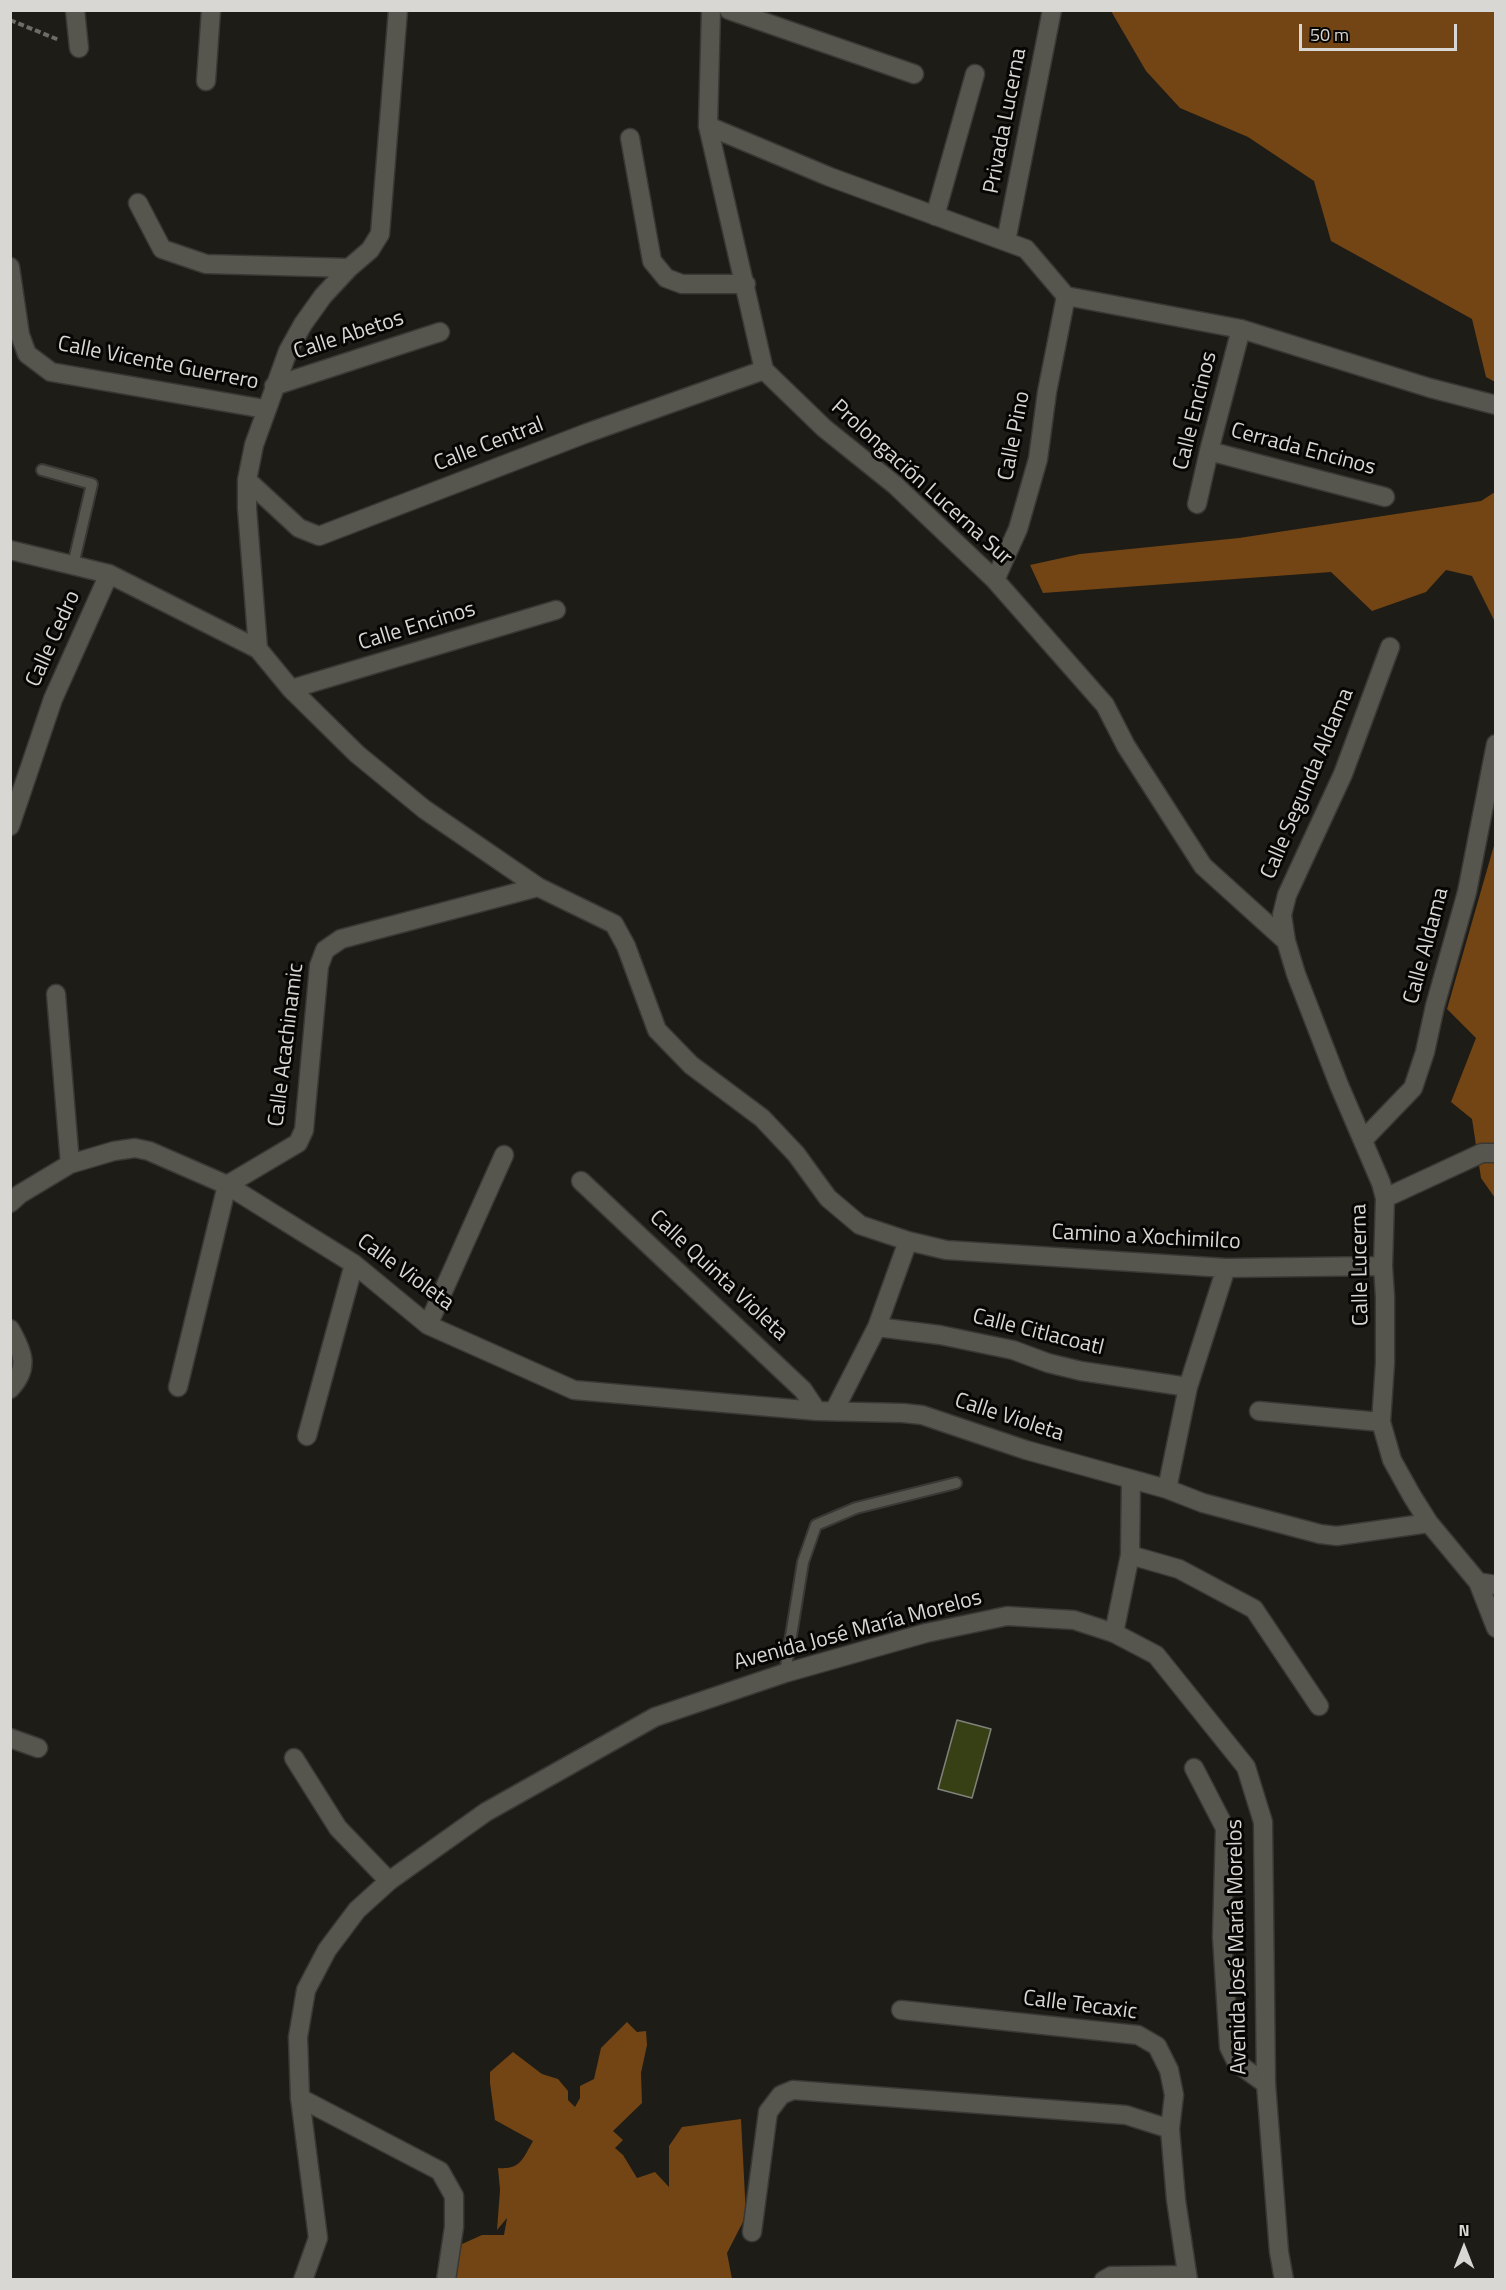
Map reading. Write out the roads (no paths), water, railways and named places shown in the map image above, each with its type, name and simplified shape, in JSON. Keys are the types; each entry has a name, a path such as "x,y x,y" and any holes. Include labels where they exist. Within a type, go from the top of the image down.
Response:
{"street":[{"path":"75,10 79,48"},
{"path":"206,81 211,10"},
{"path":"258,649 247,508 248,480 254,445 265,409 288,351 303,324 323,296 349,268 370,250 380,234 398,10"},
{"path":"711,10 708,126 764,370"},
{"path":"729,10 914,74"},
{"name":"Privada Lucerna","path":"1006,241 1052,10"},
{"path":"936,216 975,74"},
{"path":"708,126 830,177 1026,249 1066,296 1241,329 1430,388 1496,405"},
{"path":"630,138 652,261 666,278 682,284 746,284"},
{"path":"138,202 162,249 206,264 349,268"},
{"name":"Calle Vicente Guerrero","path":"10,267 20,335 27,354 51,372 265,409"},
{"name":"Calle Pino","path":"995,580 1018,529 1038,459 1047,392 1066,296"},
{"name":"Calle Encinos","path":"1197,504 1241,329"},
{"name":"Calle Abetos","path":"274,386 440,332"},
{"name":"Calle Central","path":"248,480 298,528 319,536 587,433 764,370"},
{"name":"Prolongación Lucerna Sur","path":"764,370 824,428 895,485 995,580 1105,705 1126,746 1203,866 1286,942"},
{"name":"Cerrada Encinos","path":"1209,451 1385,496"},
{"path":"10,550 109,574 258,649"},
{"name":"Calle Cedro","path":"10,826 54,699 109,574"},
{"name":"Calle Encinos","path":"291,689 556,610"},
{"name":"Calle Segunda Aldama","path":"1286,942 1282,915 1287,895 1343,774 1390,647"},
{"name":"Camino a Xochimilco","path":"258,649 291,689 357,754 424,809 538,887 614,924 626,946 657,1030 691,1065 762,1118 796,1154 828,1198 860,1225 908,1241 946,1250 1226,1268 1383,1266"},
{"name":"Calle Aldama","path":"1363,1140 1413,1088 1425,1052 1435,1006 1467,892 1496,744"},
{"name":"Calle Acachinamic","path":"227,1185 298,1143 304,1130 319,966 326,950 341,939 538,887"},
{"name":"Calle Lucerna","path":"1286,942 1339,1086 1382,1183 1385,1198 1383,1266 1385,1363 1381,1422 1392,1460 1429,1523 1487,1584 1496,1628"},
{"path":"57,994 70,1164"},
{"name":"Calle Violeta","path":"10,1203 20,1194 70,1164 114,1151 135,1148 149,1151 227,1185 354,1264 428,1325 574,1390 826,1411 922,1415 1026,1450 1167,1488 1203,1503 1320,1534 1337,1536 1429,1523"},
{"path":"1385,1198 1482,1153 1496,1153"},
{"path":"428,1325 504,1155"},
{"name":"Calle Quinta Violeta","path":"581,1180 826,1411"},
{"path":"178,1387 227,1185"},
{"path":"826,1411 877,1327 908,1241"},
{"path":"307,1436 354,1264"},
{"path":"1167,1488 1188,1387 1226,1268"},
{"name":"Calle Citlacoatl","path":"877,1327 940,1335 1013,1350 1048,1363 1081,1371 1188,1387"},
{"path":"10,1329 21,1349 24,1365 17,1382 10,1389"},
{"path":"1259,1411 1381,1422"},
{"path":"1114,1632 1130,1555 1131,1480"},
{"path":"1130,1555 1179,1569 1254,1609 1319,1706"},
{"name":"Avenida José María Morelos","path":"303,2280 318,2238 300,2098 298,2037 306,1990 327,1950 357,1910 388,1881 486,1812 655,1717 785,1673 926,1632 1007,1616 1074,1620 1114,1632 1156,1654 1246,1767 1263,1822 1266,2084 1279,2252 1284,2280"},
{"path":"10,1738 38,1748"},
{"path":"294,1758 338,1828 388,1881"},
{"path":"1194,1768 1225,1828 1222,1937 1229,2047 1237,2063 1266,2084"},
{"name":"Calle Tecaxic","path":"901,2010 1138,2035 1157,2046 1169,2070 1174,2095 1170,2129 1187,2277"},
{"path":"752,2232 768,2112 781,2095 793,2090 1126,2115 1170,2129"},
{"path":"300,2098 440,2172 454,2196 454,2227 446,2280"},
{"path":"1104,2280 1111,2276 1187,2277"}],"lane":[{"path":"42,470 92,484 73,565"},
{"path":"785,1673 803,1562 816,1524 856,1508 956,1483"}]}
